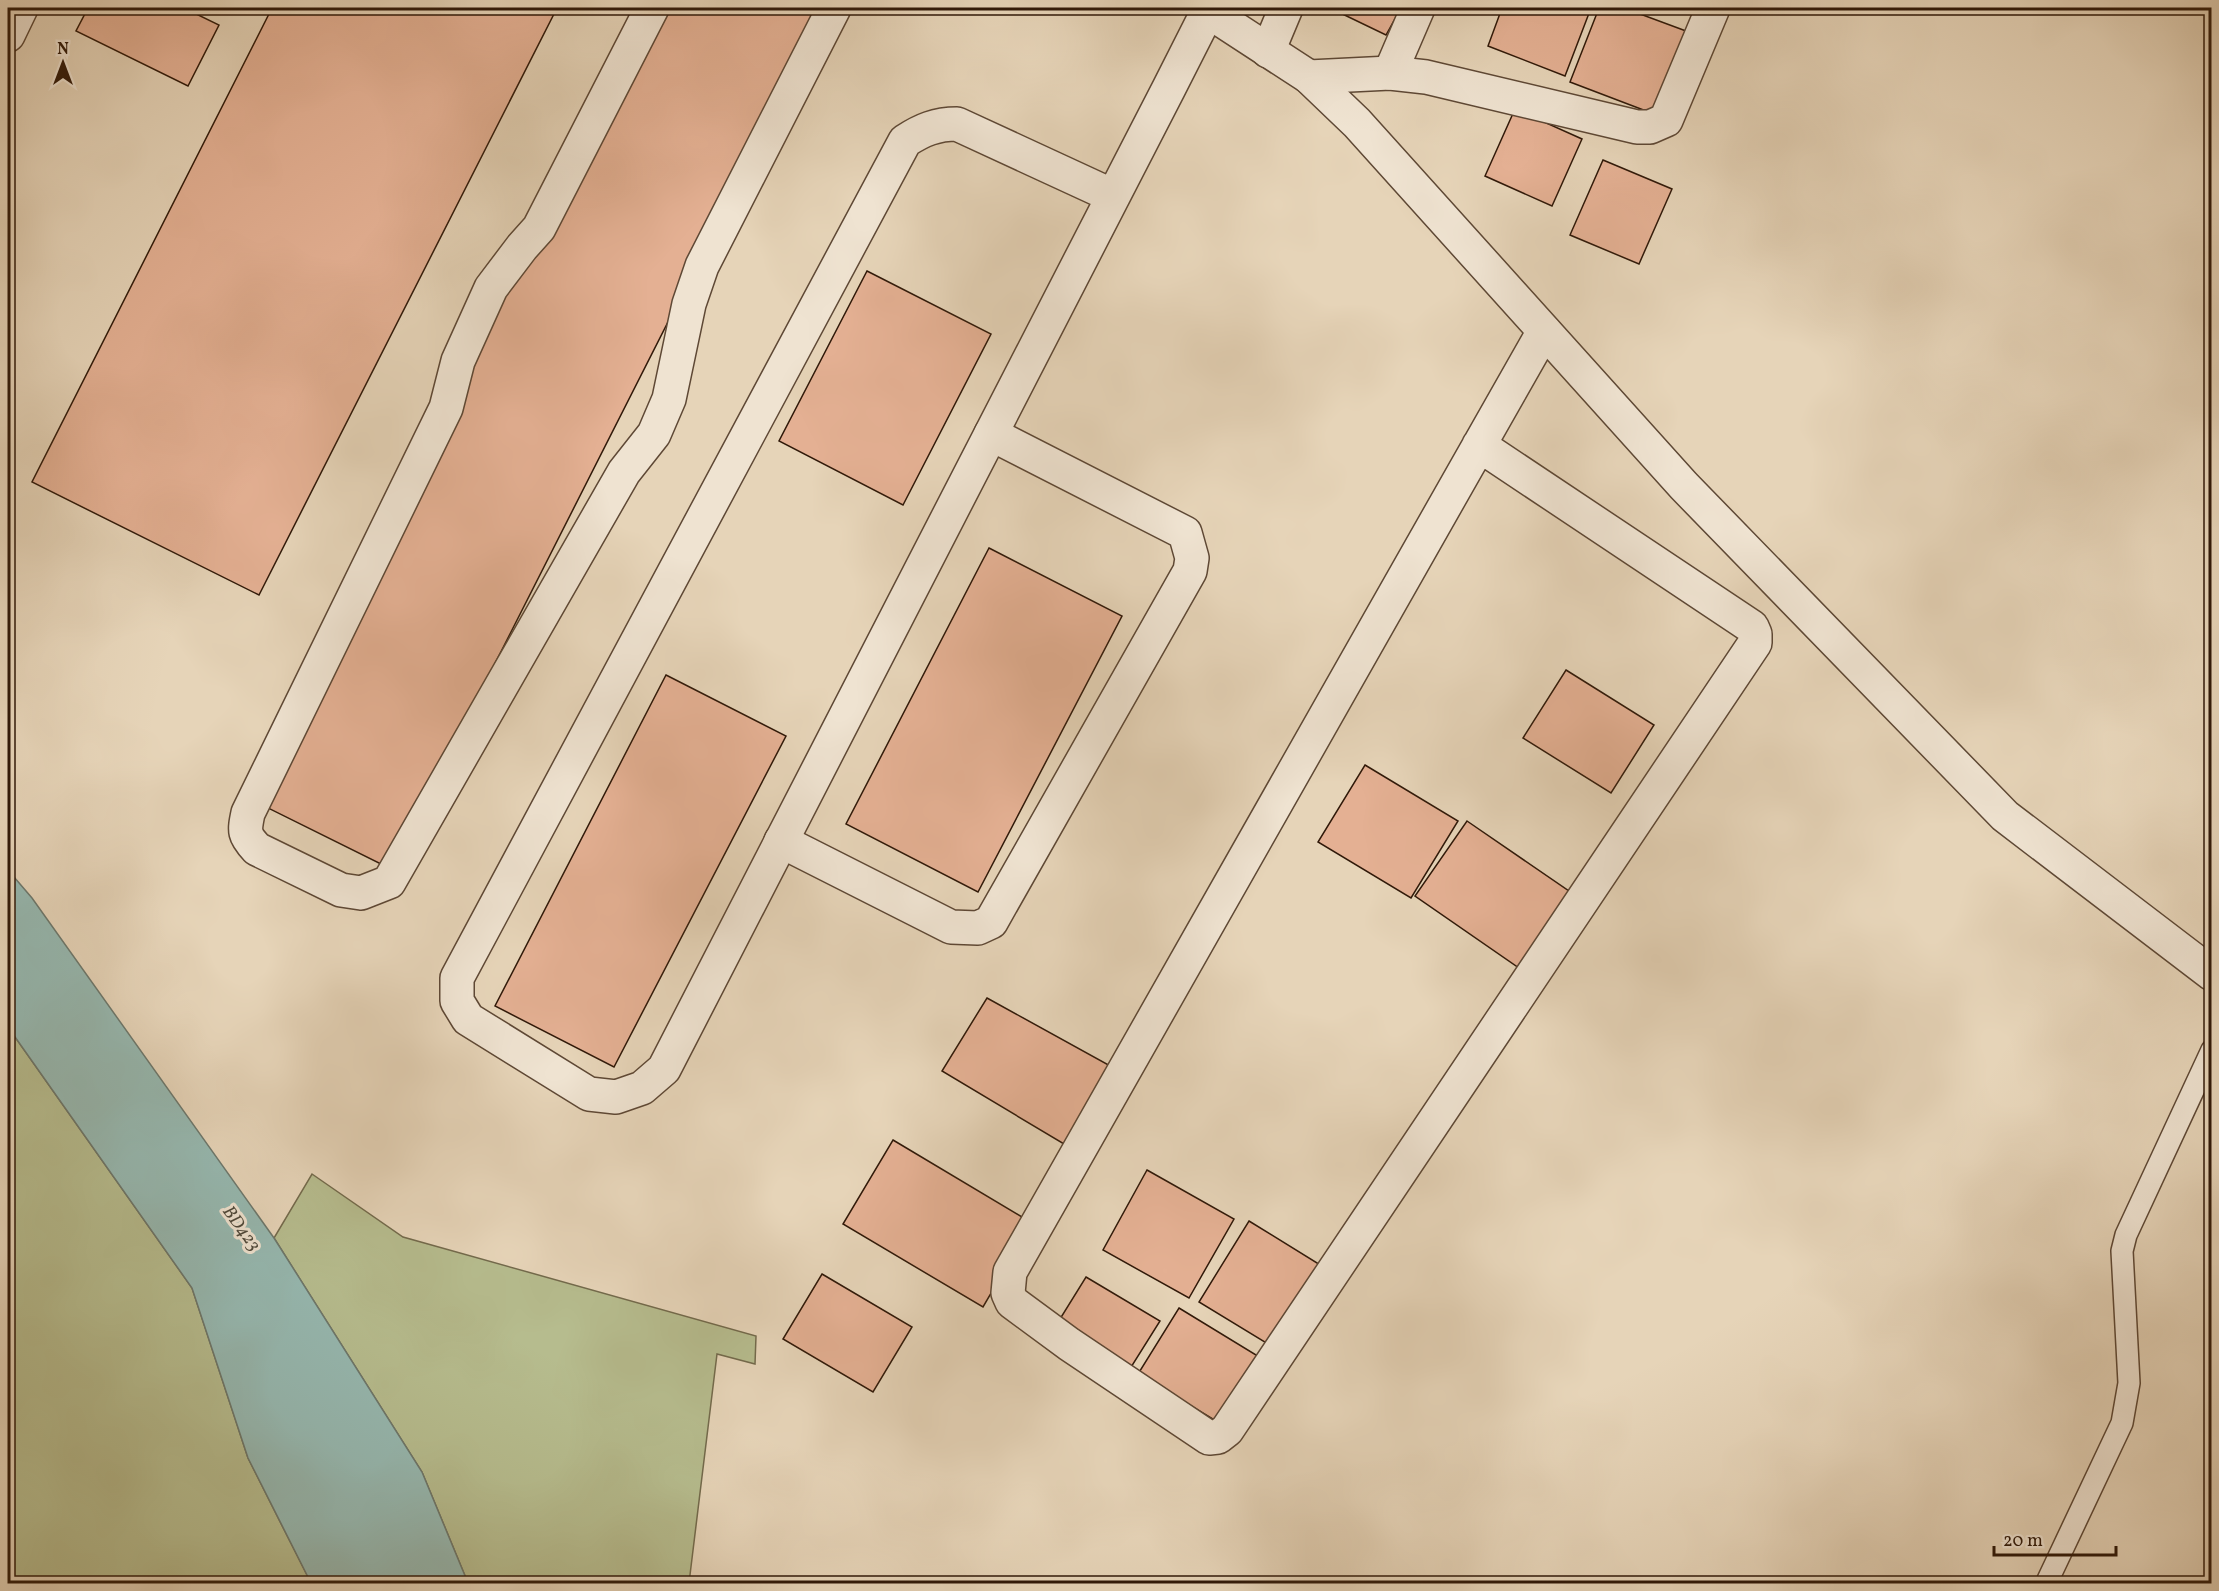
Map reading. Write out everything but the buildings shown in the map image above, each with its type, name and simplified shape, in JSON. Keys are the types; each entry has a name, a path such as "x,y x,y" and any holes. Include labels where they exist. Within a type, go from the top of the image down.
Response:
{"street":[{"path":"8,34 21,8"},
{"path":"652,8 539,228 491,288 458,361 446,408 248,813 244,829 247,838 257,849 340,890 361,893 389,882 624,472 654,434 669,399 689,304 702,266 834,8"},
{"path":"1268,51 1286,8"},
{"path":"1390,73 1418,8"},
{"path":"1309,77 1390,73 1426,77 1598,119 1637,127 1650,127 1666,120 1713,8"},
{"path":"1113,196 957,124 942,124 921,130 904,141 457,978 457,1001 468,1019 589,1094 616,1097 642,1088 664,1069 1113,196 1205,9 1309,77 1357,123 1684,486 2005,816 2211,974"},
{"path":"1479,446 1752,627 1755,643 1227,1430 1218,1437 1209,1438 1069,1344 1012,1302 1008,1293 1010,1272 1544,331"},
{"path":"782,841 951,927 978,928 991,922 1190,571 1192,558 1185,533 991,434"},
{"path":"1755,634 1782,587"}],"lane":[{"path":"2046,1584 2122,1423 2129,1383 2122,1251 2126,1235 2211,1050"}],"green space":[{"path":"8,1027 192,1288 248,1458 311,1583 8,1583"},
{"path":"312,1174 403,1237 756,1336 755,1364 717,1354 689,1583 468,1583 422,1472 274,1238"}],"water":[{"name":"BD423","path":"8,870 32,898 274,1238 422,1472 468,1583 311,1583 248,1458 192,1288 8,1027"}]}
